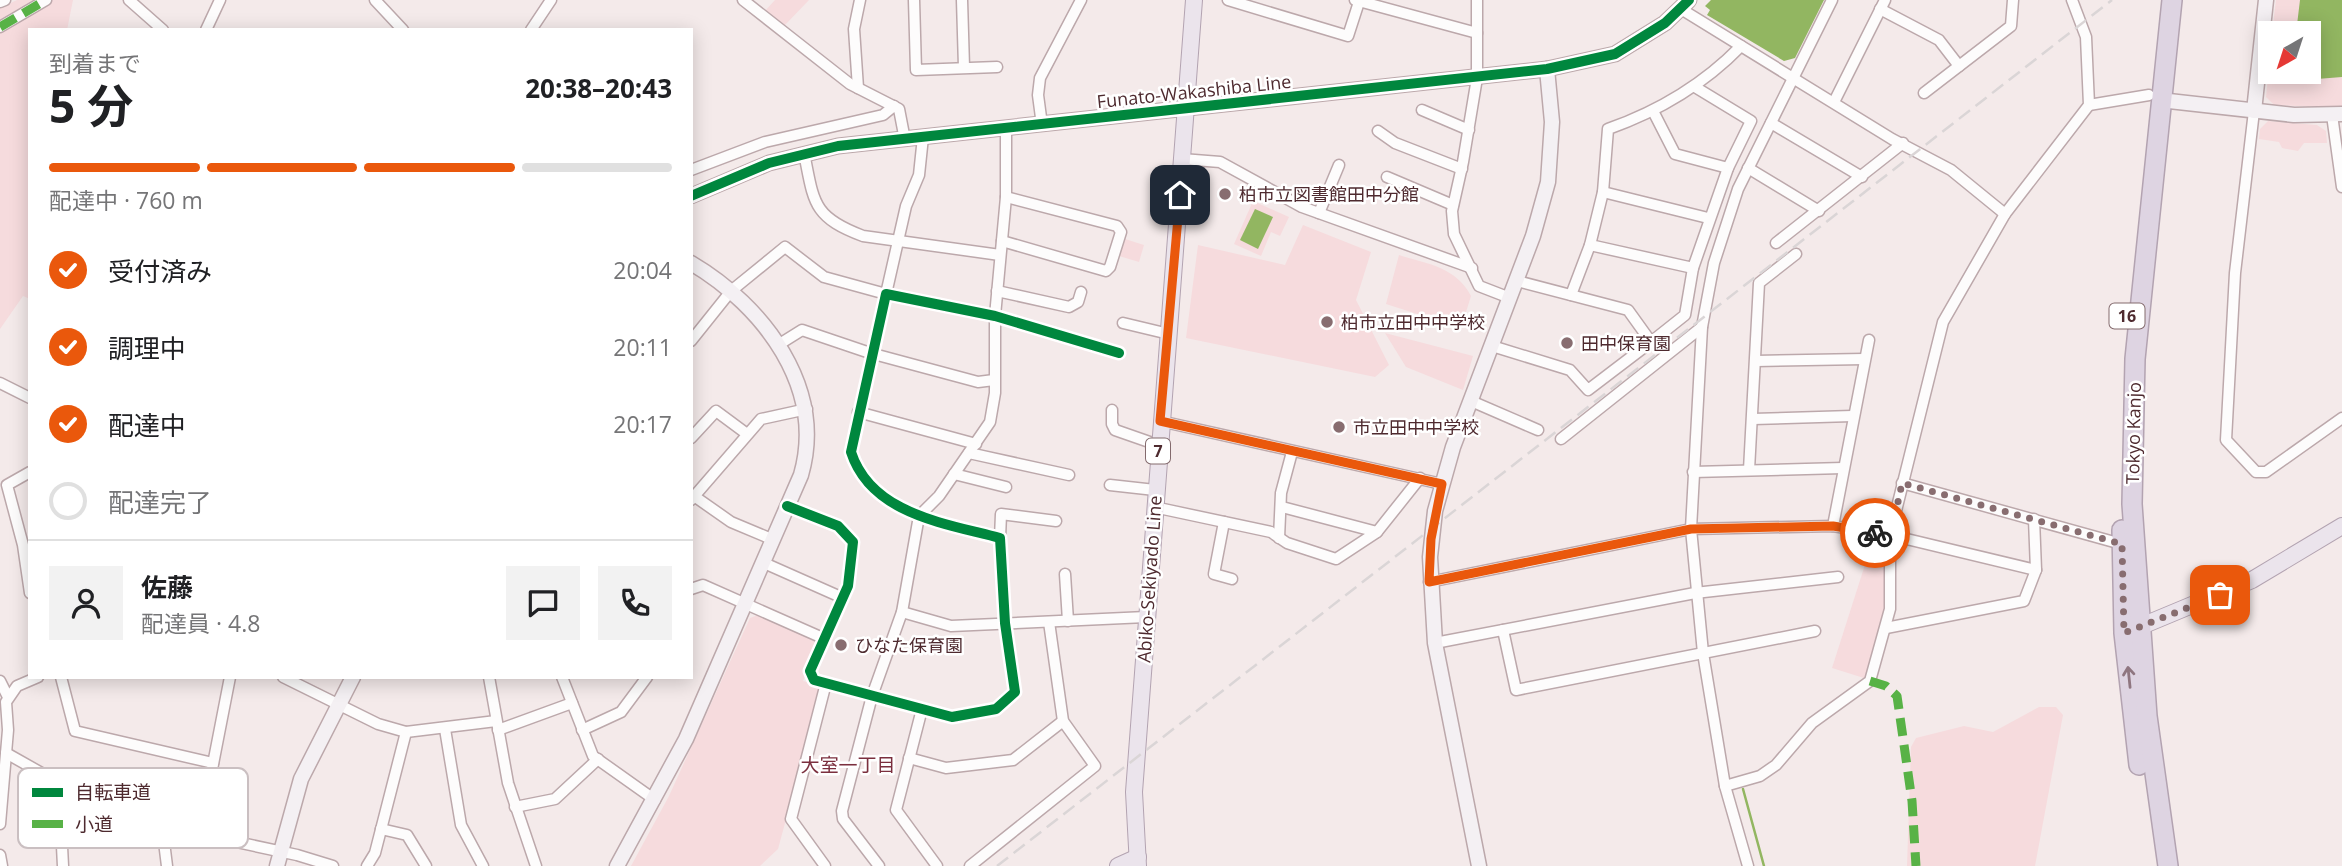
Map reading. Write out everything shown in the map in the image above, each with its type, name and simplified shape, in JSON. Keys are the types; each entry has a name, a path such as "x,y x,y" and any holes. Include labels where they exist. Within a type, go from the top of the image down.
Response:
{"highway":[{"name":"Tokyo Kanjo","path":"2155,866 2133,721 2128,547 2132,504 2135,359 2159,0"},
{"name":"Tokyo Kanjo","path":"2154,97 2172,0"},
{"name":"Tokyo Kanjo","path":"2132,630 2168,866"}],"main road":[{"name":"Abiko-Sekiyado Line","path":"1138,862 1134,792 1158,445 1194,0"},
{"path":"2132,630 2252,580 2342,526"},
{"path":"1118,866 1138,862"}],"street":[{"path":"0,2 5,0"},
{"path":"0,27 46,0"},
{"path":"129,0 161,28"},
{"path":"207,28 220,0"},
{"path":"376,0 401,28"},
{"path":"532,28 551,0"},
{"path":"743,0 858,88 894,106 902,113 905,139"},
{"path":"858,88 854,29 860,0"},
{"path":"914,0 916,69 998,66"},
{"path":"962,0 964,67"},
{"path":"1042,125 1038,95 1040,78 1082,0"},
{"path":"1228,0 1348,36 1356,1 1477,33"},
{"path":"1477,0 1476,78 1462,169 1453,205 1454,234 1479,286 1510,298"},
{"path":"1748,866 1725,786 1695,593 1691,529 1702,327 1714,263 1727,218 1748,168 1832,0"},
{"path":"1924,93 2011,26 2013,0"},
{"path":"1725,786 1759,776 1776,765 1798,736 1870,681 1890,609 1891,535 1943,322 2005,214 2089,105 2086,37 2072,0"},
{"path":"2266,0 2235,273 2226,440 2253,469 2266,472 2342,419"},
{"path":"1685,4 1741,46 1951,170 2005,214"},
{"name":"Funato-Wakashiba Line","path":"693,195 769,163 804,153 905,139 1547,69 1615,54 1646,36 1685,4"},
{"path":"1834,102 1883,5 1939,40 1959,66"},
{"path":"1571,295 1590,245 1603,192 1608,129 1653,111 1695,87 1741,46"},
{"path":"1479,866 1435,643 1429,582 1431,539 1442,484 1517,281 1548,183 1552,136 1547,69"},
{"path":"1492,346 1570,370 1588,390 1685,315 1693,268 1709,218 1728,168 1751,121 1695,87"},
{"path":"2089,105 2154,97 2254,111 2337,114 2342,187"},
{"path":"693,169 765,142 883,115 894,106"},
{"path":"1422,110 1469,130"},
{"path":"1653,111 1675,154 1728,168"},
{"path":"1772,122 1862,177"},
{"path":"879,866 843,819 842,811 872,696 902,611 919,516 939,496 990,422 995,393 995,316 1006,197 1006,128"},
{"path":"1378,131 1395,143 1462,169"},
{"path":"923,138 919,175 906,206 870,353 851,452 853,460 879,496 919,516 1000,538"},
{"path":"765,142 769,163"},
{"path":"1776,243 1903,144"},
{"path":"804,153 815,204 842,228 863,236 1000,255"},
{"path":"1182,159 1220,162 1302,207 1472,268"},
{"path":"1319,213 1339,165"},
{"path":"1748,168 1819,211"},
{"path":"1387,177 1453,205"},
{"path":"1603,192 1709,218"},
{"path":"1002,242 1106,271 1110,267 1121,232 1117,226 1006,197"},
{"path":"1590,245 1693,268"},
{"path":"693,338 731,290 785,247 824,277 886,295 995,316 1119,353"},
{"path":"1749,470 1759,283 1796,254"},
{"path":"617,866 686,739 774,540 805,462 807,409 794,371 778,345 731,290 693,265"},
{"path":"1517,281 1628,310 1651,342"},
{"path":"997,291 1069,307 1078,302 1082,292"},
{"path":"1123,323 1169,334"},
{"path":"1561,439 1702,327"},
{"path":"778,345 802,330 870,353 978,382 994,380"},
{"path":"1833,526 1852,416 1869,340"},
{"path":"1756,361 1864,359"},
{"path":"1,384 28,397"},
{"path":"1471,401 1538,430"},
{"path":"774,540 731,522 693,498 766,417 807,409"},
{"path":"1112,410 1115,430 1158,445"},
{"path":"693,436 716,411 747,435"},
{"path":"858,412 1069,475"},
{"path":"1753,419 1852,416"},
{"path":"1160,421 1442,484"},
{"path":"1279,538 1281,494 1292,452"},
{"path":"1693,472 1843,468"},
{"path":"28,473 7,485 24,524 28,575"},
{"path":"954,474 1006,487"},
{"path":"1110,485 1224,522 1271,532 1287,543 1336,559 1377,532 1420,478"},
{"path":"1902,483 2128,547"},
{"path":"787,506 838,526 849,536 853,551 843,598 810,671 814,681 952,717 990,711 1015,692 1005,623 1001,514 1056,521"},
{"path":"1282,507 1377,532"},
{"path":"1886,628 2024,601 2036,570 2034,519"},
{"path":"1224,522 1214,574 1232,579"},
{"path":"1429,582 1691,529 1833,526 1891,535 2036,570"},
{"path":"764,563 843,598"},
{"path":"1065,574 1068,621"},
{"path":"1435,643 1695,593 1838,577"},
{"path":"693,588 703,585 825,639"},
{"path":"902,611 951,626 1146,617"},
{"path":"970,866 1094,769 1094,761 1063,721 1049,622"},
{"path":"1503,630 1516,690 1815,631"},
{"path":"8,697 17,686 33,679"},
{"path":"62,679 75,731 213,763"},
{"path":"212,768 230,679"},
{"path":"288,679 378,724 406,732 497,726 572,703"},
{"path":"279,859 301,779 352,679"},
{"path":"489,679 515,807 536,866"},
{"path":"563,679 593,756 655,800"},
{"path":"582,730 621,712 645,679"},
{"path":"0,681 8,697 0,824"},
{"path":"825,684 791,815 793,824 825,866"},
{"path":"922,709 897,814 937,866"},
{"path":"909,758 946,768 1013,760 1063,721"},
{"path":"445,729 461,825 483,866"},
{"path":"367,866 375,853 406,732"},
{"path":"6,753 33,768"},
{"path":"515,807 555,799 598,759"},
{"path":"381,829 407,835 426,866"},
{"path":"62,848 63,866"},
{"path":"165,848 167,866"},
{"path":"241,848 279,859 333,866"},
{"path":"0,855 2,866"}],"shaded area":[{"path":"17,0 73,0 67,28 28,28 28,298 23,296 0,329 0,8"},
{"path":"775,0 809,0 784,26 765,11"},
{"path":"1711,0 1824,0 1795,58 1784,61 1707,15 1710,10 1705,6"},
{"path":"2276,0 2342,0 2342,108 2274,105 2266,97 2267,84 2321,84 2321,21 2273,21"},
{"path":"2300,0 2342,0 2342,77 2321,79 2321,21 2297,21"},
{"path":"2268,121 2317,125 2326,131 2327,143 2304,143 2298,151 2282,148 2279,142 2259,139 2260,129"},
{"path":"1253,201 1289,217 1280,236 1271,232 1261,256 1234,244"},
{"path":"1255,209 1273,217 1258,249 1240,240"},
{"path":"1303,225 1371,252 1356,300 1389,365 1375,377 1186,338 1198,245 1285,265"},
{"path":"1125,239 1144,245 1139,262 1119,256"},
{"path":"1399,255 1440,268 1465,286 1471,296 1461,328 1386,304"},
{"path":"1385,333 1473,356 1463,390 1406,367"},
{"path":"1870,549 1887,553 1887,607 1867,679 1832,668"},
{"path":"758,615 818,640 819,644 803,681 819,685 821,690 778,849 760,866 631,866 669,796 750,618"},
{"path":"2039,707 2056,707 2063,715 2035,866 1907,866 1911,747 1916,738 1964,726 1993,732"}],"waterway":[{"path":"1743,789 1764,866"}],"railway":[{"path":"997,866 2112,0"}],"marked path":[{"path":"0,27 46,0"},
{"path":"1870,681 1886,686 1897,696 1912,801 1916,866"}],"cycle path":[{"path":"693,195 769,163 838,146 1547,69 1615,54 1665,23 1689,0"},
{"path":"787,506 838,526 853,542 848,586 810,671 814,680 952,717 996,709 1015,692 1005,623 1000,538 934,521 892,503 861,473 851,452 886,294 995,316 1119,353"}],"way so far":[{"path":"1875,533 1891,535 1902,483 2122,544 2124,633 2178,614 2220,595"}],"place":[{"name":"柏市立図書館田中分館","path":"1225,194"},
{"name":"柏市立田中中学校","path":"1327,322"},
{"name":"田中保育園","path":"1567,343"},
{"name":"市立田中中学校","path":"1339,427"},
{"name":"ひなた保育園","path":"841,645"}],"district":[{"name":"大室一丁目","path":"848,765"}],"route":[{"path":"1180,195 1160,421 1442,484 1431,539 1429,582 1691,529 1833,526 1875,533"}]}
